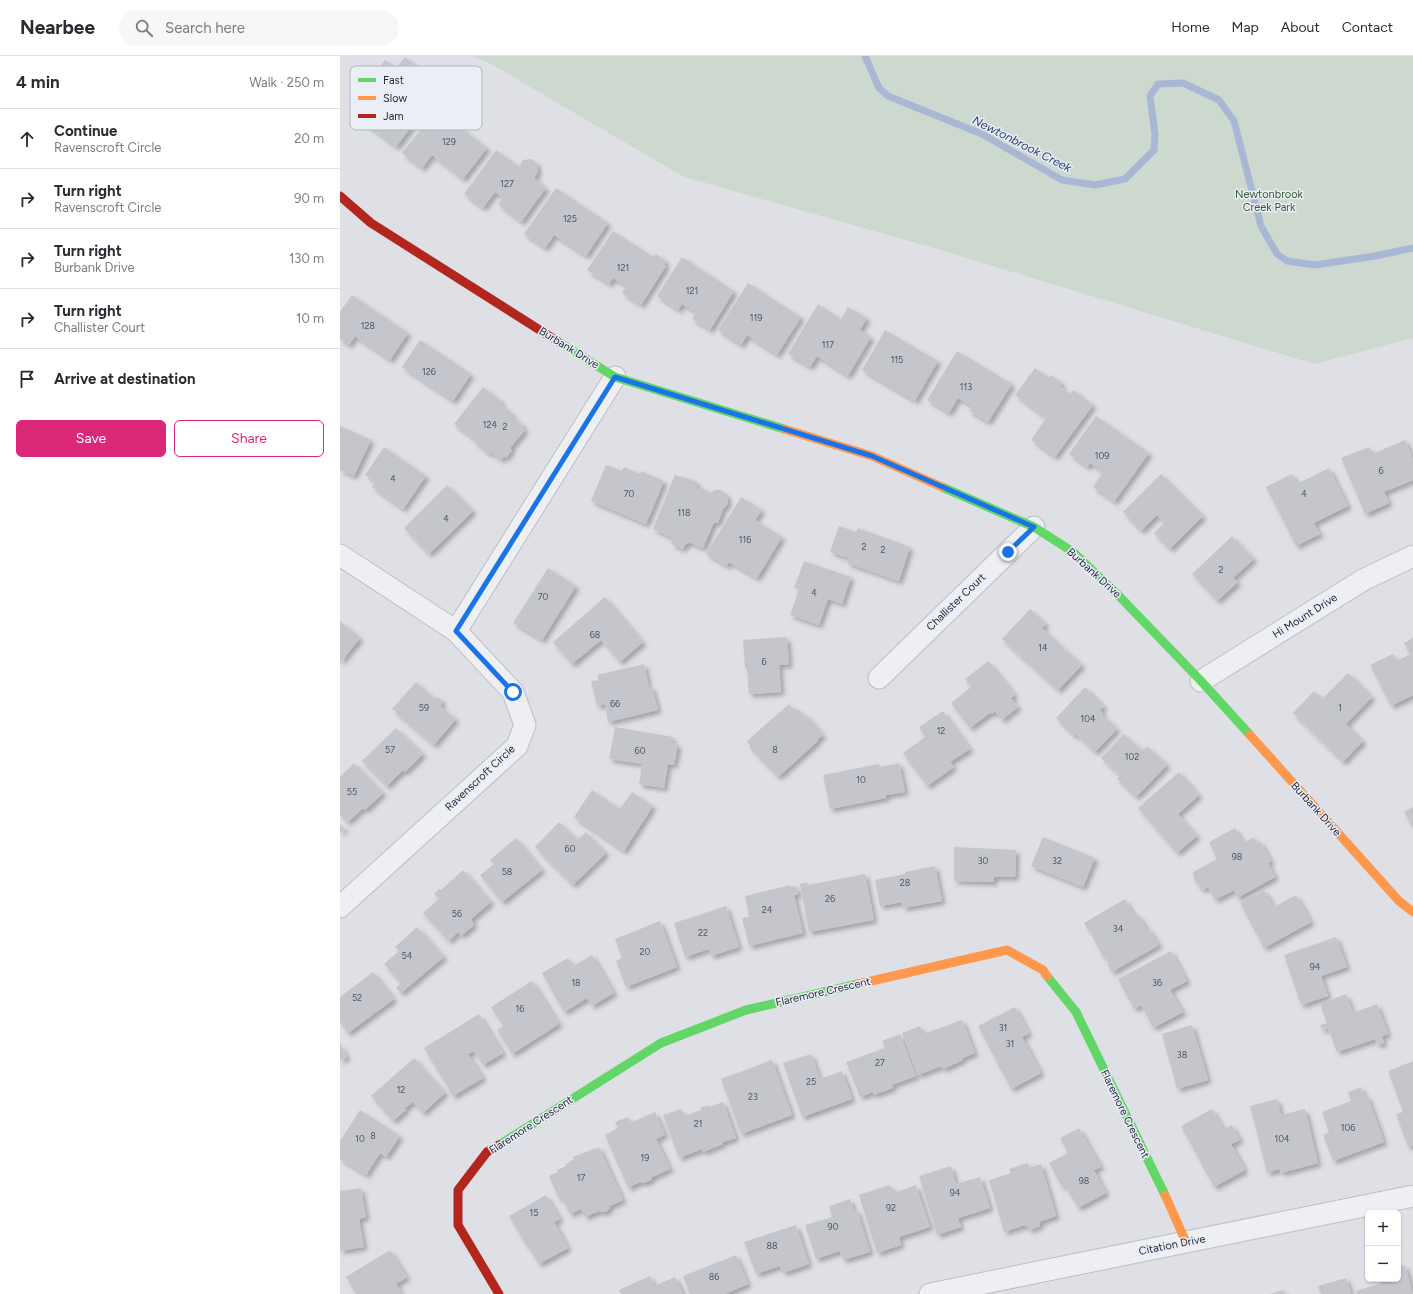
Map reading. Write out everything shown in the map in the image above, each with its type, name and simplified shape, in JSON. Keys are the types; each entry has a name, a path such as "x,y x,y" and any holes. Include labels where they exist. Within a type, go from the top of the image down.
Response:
{"street":[{"name":"Burbank Drive","path":"340,197 371,224 615,377 872,456 1034,527 1073,552 1120,597 1200,681 1399,901 1413,912"},
{"path":"456,631 615,377"},
{"name":"Challister Court","path":"879,678 1034,527"},
{"name":"Ravenscroft Circle","path":"340,555 456,631 513,692 525,725 517,746 340,906"},
{"name":"Hi Mount Drive","path":"1200,681 1363,580 1413,556"},
{"name":"Flaremore Crescent","path":"499,1294 458,1225 458,1190 487,1152 660,1043 746,1010 1007,950 1043,970 1076,1012 1179,1224 1186,1242"},
{"name":"Citation Drive","path":"930,1294 1413,1196"}],"green space":[{"name":"Newtonbrook Creek Park","path":"472,56 1413,56 1413,338 1314,364 934,248 684,177 491,64"}],"building":[{"path":"405,57 417,66 398,66"},
{"path":"385,60 393,66 380,66"},
{"path":"374,130 409,130 396,147"},
{"path":"420,130 464,130 487,148 463,179 432,155 422,168 402,153"},
{"path":"496,150 519,167 523,160 531,159 537,163 538,172 534,178 546,188 521,222 498,204 503,197 495,192 483,208 464,194"},
{"path":"556,188 608,223 586,256 554,235 545,248 524,234"},
{"path":"613,231 653,257 656,254 666,261 664,264 666,266 641,305 622,293 626,286 613,278 609,284 587,270"},
{"path":"682,257 734,291 710,330 692,319 696,312 682,304 678,310 657,296"},
{"path":"748,283 801,317 777,355 747,335 741,345 718,330"},
{"path":"352,295 408,333 390,360 355,336 349,345 340,339 340,312"},
{"path":"818,304 841,319 848,307 867,318 860,330 871,337 848,376 817,356 810,367 788,354"},
{"path":"885,330 938,361 915,401 862,370"},
{"path":"420,340 471,374 453,401 402,367"},
{"path":"957,351 1012,384 988,422 969,411 972,406 958,398 949,413 927,400"},
{"path":"1035,368 1049,378 1051,375 1062,383 1060,386 1070,394 1073,390 1093,405 1055,457 1031,440 1046,418 1015,395"},
{"path":"483,387 502,402 500,404 513,414 511,416 524,426 522,427 525,430 510,448 512,450 506,458 504,456 501,460 490,452 489,454 474,442 475,440 454,424"},
{"path":"1096,416 1149,453 1114,502 1093,487 1103,472 1090,463 1087,467 1069,454"},
{"path":"340,426 371,440 354,476 340,470"},
{"path":"1405,440 1413,460 1413,480 1384,492 1389,503 1365,514 1341,458 1369,447 1372,454"},
{"path":"384,447 426,476 403,509 372,487 375,482 365,475"},
{"path":"606,465 622,471 624,467 640,474 641,471 664,481 646,524 591,501"},
{"path":"1329,468 1348,506 1314,523 1320,534 1296,546 1266,487 1292,474 1297,484"},
{"path":"1161,474 1203,516 1170,549 1154,533 1164,523 1157,515 1141,531 1123,512"},
{"path":"675,475 697,482 696,487 699,489 700,487 710,493 715,490 720,490 727,496 727,505 723,509 718,523 714,522 703,548 689,542 688,544 686,543 683,549 671,544 673,538 653,529"},
{"path":"447,485 473,511 429,554 404,528"},
{"path":"741,497 762,510 755,520 782,537 757,578 729,562 727,566 706,554"},
{"path":"839,526 856,532 858,528 910,547 899,581 847,563 849,558 830,552"},
{"path":"1232,536 1254,559 1233,578 1238,582 1217,601 1192,574"},
{"path":"804,561 851,577 842,604 828,599 819,625 790,615 799,589 794,588"},
{"path":"548,568 576,586 542,640 513,623"},
{"path":"605,597 643,642 620,662 601,640 572,664 553,642"},
{"path":"1030,609 1046,624 1042,628 1082,665 1058,690 1002,639"},
{"path":"340,621 360,638 340,663"},
{"path":"787,637 789,665 779,665 781,692 749,694 743,640"},
{"path":"1413,638 1413,695 1391,706 1370,665 1393,654 1397,661 1410,654 1404,643"},
{"path":"988,661 1015,695 1011,698 1018,707 1002,720 995,711 992,714 991,712 970,728 951,703 971,687 965,679"},
{"path":"644,664 649,688 652,687 658,710 608,722 605,704 597,706 591,681 599,680 597,675"},
{"path":"1348,673 1372,697 1346,724 1363,741 1343,762 1293,713 1314,691 1322,699"},
{"path":"416,682 435,699 437,697 443,701 440,706 456,719 434,745 392,709"},
{"path":"1085,687 1104,706 1100,710 1103,714 1102,715 1117,729 1095,752 1076,734 1074,736 1056,718"},
{"path":"789,704 793,709 794,707 797,711 798,709 805,717 807,716 823,735 778,777 750,748 747,741"},
{"path":"943,711 970,749 950,762 954,767 927,786 903,753 925,737 919,727"},
{"path":"615,727 673,737 672,743 678,744 674,765 668,764 664,788 639,784 642,764 609,759"},
{"path":"396,728 423,754 405,772 403,770 387,786 362,761"},
{"path":"1124,734 1142,751 1147,746 1167,765 1136,797 1117,779 1120,775 1101,758"},
{"path":"354,763 383,793 365,810 363,808 348,822 340,815 340,777"},
{"path":"899,763 905,792 886,795 886,798 830,809 823,775 879,764 880,767"},
{"path":"1179,772 1199,795 1178,814 1197,836 1177,853 1138,808"},
{"path":"592,790 620,809 632,792 653,806 624,851 574,817"},
{"path":"1413,807 1413,828 1404,812"},
{"path":"559,822 577,840 586,832 606,853 573,885 535,847"},
{"path":"340,824 345,829 340,833"},
{"path":"1235,828 1243,843 1254,837 1257,843 1260,841 1271,861 1268,863 1275,877 1237,898 1234,890 1215,900 1208,887 1203,890 1198,885 1194,879 1193,872 1217,859 1209,842"},
{"path":"1043,837 1095,858 1083,887 1031,866"},
{"path":"516,838 542,870 502,902 480,875 494,864 490,860"},
{"path":"954,847 1016,850 1015,877 994,877 994,882 954,881"},
{"path":"935,866 942,901 903,908 902,902 880,906 875,880"},
{"path":"463,870 491,902 471,919 474,925 461,936 458,932 449,941 423,913 439,899 434,894 439,889 441,890"},
{"path":"865,874 874,920 809,932 800,884 807,882 808,885"},
{"path":"791,885 791,887 796,886 798,895 794,895 803,933 749,946 742,918 749,917 745,896"},
{"path":"1264,890 1274,907 1296,895 1311,922 1264,948 1240,903"},
{"path":"1125,899 1135,917 1139,915 1147,930 1149,929 1159,945 1112,972 1107,964 1109,963 1105,956 1103,957 1090,929 1088,930 1084,923"},
{"path":"726,906 739,947 711,956 709,949 685,957 674,923"},
{"path":"660,921 677,967 626,987 616,961 622,958 615,939"},
{"path":"417,927 444,957 401,993 396,988 401,983 384,964 399,951 395,947"},
{"path":"1336,937 1347,967 1321,976 1328,996 1301,1005 1284,955"},
{"path":"1171,951 1187,981 1170,990 1183,1012 1153,1028 1141,1005 1134,1009 1118,979"},
{"path":"592,955 614,993 592,1006 587,998 564,1012 542,973 568,958 573,966"},
{"path":"373,972 394,999 348,1033 340,1022 340,997"},
{"path":"532,981 559,1024 512,1054 497,1030 503,1026 491,1007"},
{"path":"1346,994 1353,1013 1377,1004 1388,1034 1382,1036 1384,1043 1377,1045 1375,1039 1337,1052 1328,1028 1322,1030 1320,1025 1327,1023 1320,1004"},
{"path":"1015,1007 1029,1033 1022,1037 1041,1073 1011,1089 978,1026"},
{"path":"479,1014 503,1053 483,1065 474,1051 468,1054 483,1078 453,1096 424,1048"},
{"path":"962,1020 975,1053 962,1058 963,1060 943,1069 941,1066 918,1075 902,1033 920,1026 923,1034"},
{"path":"1192,1025 1208,1080 1177,1089 1162,1034"},
{"path":"900,1034 916,1076 892,1085 893,1088 873,1095 873,1092 860,1097 846,1062 885,1048 882,1041"},
{"path":"340,1043 347,1057 340,1061"},
{"path":"811,1054 820,1079 842,1071 852,1099 802,1117 783,1063"},
{"path":"414,1058 445,1093 423,1113 413,1102 393,1121 371,1096"},
{"path":"772,1060 792,1115 741,1134 721,1079"},
{"path":"1413,1061 1413,1145 1408,1147 1396,1114 1403,1112 1388,1071"},
{"path":"1361,1087 1364,1096 1367,1095 1384,1142 1333,1161 1323,1135 1329,1132 1322,1112 1351,1101 1348,1092"},
{"path":"1277,1099 1281,1115 1305,1109 1318,1163 1281,1173 1280,1169 1267,1173 1250,1106"},
{"path":"723,1102 736,1138 723,1142 723,1144 703,1152 702,1149 679,1158 663,1115 681,1109 684,1116 701,1110 700,1108 708,1105 709,1107"},
{"path":"1212,1109 1224,1130 1232,1125 1240,1140 1231,1144 1245,1170 1214,1187 1181,1126"},
{"path":"360,1110 400,1136 386,1157 380,1153 366,1175 340,1159 340,1141"},
{"path":"655,1112 665,1135 656,1139 670,1169 652,1177 651,1180 643,1183 640,1182 628,1188 605,1135 618,1128 615,1122 628,1117 630,1123"},
{"path":"1079,1128 1101,1167 1094,1170 1106,1193 1078,1208 1065,1185 1062,1187 1049,1163 1068,1153 1060,1138"},
{"path":"599,1147 623,1200 610,1206 606,1212 599,1211 585,1217 581,1209 570,1214 562,1198 559,1199 549,1176 566,1166 566,1164 574,1159 573,1157"},
{"path":"1028,1163 1029,1168 1041,1164 1056,1216 1041,1221 1039,1223 1040,1226 1029,1230 1028,1226 1025,1227 1025,1225 1004,1232 989,1180 1011,1173 1009,1169"},
{"path":"951,1166 956,1184 980,1177 990,1208 958,1218 961,1227 937,1235 919,1176"},
{"path":"890,1185 893,1193 916,1185 930,1227 899,1237 901,1245 877,1253 859,1195"},
{"path":"361,1188 366,1217 359,1219 364,1247 340,1251 340,1191"},
{"path":"546,1195 560,1219 554,1222 568,1248 539,1264 509,1216"},
{"path":"850,1199 854,1211 857,1210 870,1252 843,1260 840,1251 816,1259 805,1225 832,1217 829,1206"},
{"path":"796,1225 809,1264 783,1273 780,1266 756,1274 744,1242"},
{"path":"390,1250 407,1277 396,1284 402,1294 356,1294 346,1277"},
{"path":"736,1255 748,1284 725,1294 690,1294 683,1276"},
{"path":"1405,1265 1413,1294 1357,1294 1356,1291 1382,1282 1401,1282 1401,1266"},
{"path":"650,1276 654,1286 675,1277 683,1294 621,1294 619,1290"},
{"path":"1346,1278 1351,1294 1321,1294 1318,1286"},
{"path":"1284,1290 1285,1294 1270,1294"}],"waterway":[{"name":"Newtonbrook Creek","path":"865,56 879,88 888,96 982,134 1062,180 1095,185 1125,179 1154,150 1155,134 1150,96 1158,84 1183,83 1219,100 1234,121 1261,226 1277,254 1287,261 1315,265 1375,256 1413,248"}],"traffic: fast":[{"path":"557,341 615,377 784,429"},
{"path":"942,487 1034,527 1073,552 1120,597 1201,681 1250,735"},
{"path":"1047,976 1076,1012 1165,1195"},
{"path":"499,1145 661,1043 746,1010 858,984"}],"traffic: slow":[{"path":"784,429 872,456 942,487"},
{"path":"1250,735 1399,901 1413,912"},
{"path":"858,984 1007,950 1043,970 1047,976"},
{"path":"1165,1195 1186,1242"}],"traffic: jam":[{"path":"340,196 371,223 557,341"},
{"path":"499,1145 487,1152 458,1190 458,1225 499,1294"}],"route":[{"path":"513,692 456,631 615,377 872,456 1034,527 1008,552"}]}
